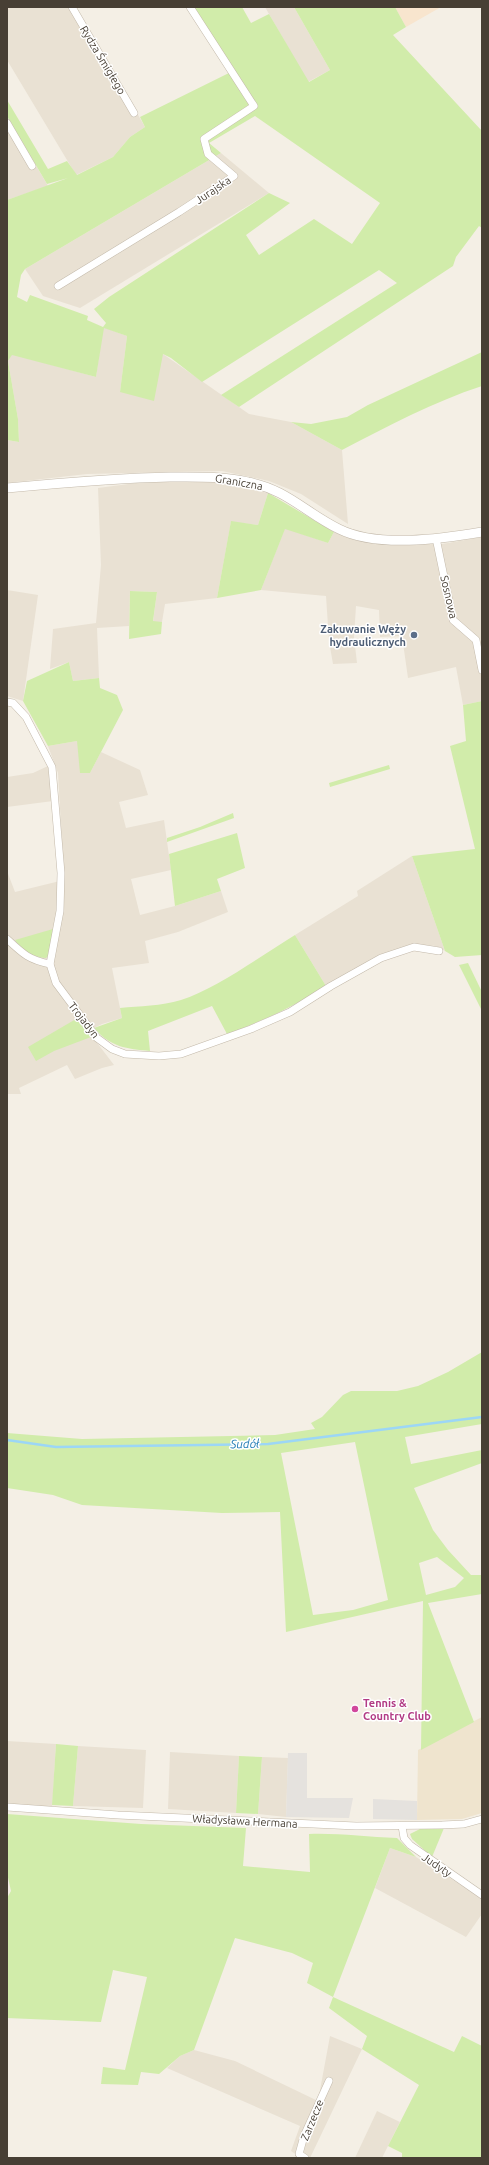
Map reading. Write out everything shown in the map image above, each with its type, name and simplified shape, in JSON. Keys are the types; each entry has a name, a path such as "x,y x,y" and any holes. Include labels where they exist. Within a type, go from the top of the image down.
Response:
{"street":[{"name":"Rydza Śmigłego","path":"72,7 134,113"},
{"name":"Jurajska","path":"58,286 180,212 234,176 208,154 204,139 254,106 190,7"},
{"path":"7,123 32,166"},
{"name":"Graniczna","path":"7,488 107,479 185,477 230,478 251,482 276,490 334,526 353,534 381,538 436,538 482,532"},
{"name":"Sosnowa","path":"436,538 453,620 476,640 482,670"},
{"name":"Trojadyn","path":"7,702 13,704 26,717 52,767 62,872 60,911 50,964 56,983 102,1042 112,1049 125,1054 159,1056 181,1054 195,1050 290,1012 337,982 381,958 414,947 439,951"},
{"path":"7,939 25,956 35,961 50,964"},
{"name":"Władysława Hermana","path":"7,1807 172,1818 346,1826 464,1824 482,1819"},
{"name":"Judyty","path":"402,1826 404,1838 410,1845 482,1896"},
{"name":"Zarzecze","path":"305,2158 299,2154 304,2136 329,2081"}],"shaded area":[{"path":"7,7 76,7 145,127 130,137 113,157 76,175 7,60"},
{"path":"265,7 294,7 330,70 308,82"},
{"path":"395,7 441,7 406,27"},
{"path":"7,116 48,186 7,200"},
{"path":"221,153 269,193 80,308 43,296 25,269"},
{"path":"103,327 127,336 120,392 163,354 249,414 291,422 342,450 348,524 301,494 269,481 222,471 87,474 7,483 7,440 19,442 18,419 8,361 12,354 96,377"},
{"path":"159,480 222,482 268,493 258,525 231,522 217,598 165,604 162,622 153,622 157,592 130,591 129,626 97,628 99,678 73,681 69,662 50,669 53,629 96,623 101,565 98,488"},
{"path":"285,528 328,543 334,532 358,541 387,544 442,544 482,537 482,701 463,705 456,667 408,678 402,636 380,637 379,610 356,606 354,637 357,663 333,664 329,641 326,596 261,590"},
{"path":"7,590 38,595 23,701 7,696"},
{"path":"77,741 90,773 101,752 140,770 148,795 119,802 126,828 164,820 171,870 131,879 140,915 175,906 221,891 228,912 178,932 145,941 149,963 112,968 122,1018 102,1024 88,1031 114,1065 102,1068 75,1079 67,1065 19,1088 21,1094 7,1094 7,871 15,892 64,880 58,773 48,746"},
{"path":"48,766 53,801 7,807 7,777 33,773"},
{"path":"412,856 445,951 436,946 412,944 380,955 326,986 295,935 358,896 357,891"},
{"path":"482,1717 482,1813 462,1819 417,1820 418,1750"},
{"path":"7,1741 56,1744 52,1809 7,1805"},
{"path":"78,1746 146,1750 143,1808 73,1806"},
{"path":"170,1752 239,1756 236,1813 168,1809"},
{"path":"288,1753 307,1753 307,1798 353,1798 349,1818 286,1817"},
{"path":"262,1757 288,1758 286,1817 258,1814"},
{"path":"373,1799 417,1801 417,1820 373,1819"},
{"path":"390,1848 416,1857 482,1898 482,1914 466,1937 375,1888"},
{"path":"330,2036 362,2049 310,2158 301,2158 291,2151 300,2126 167,2068 180,2056 194,2050 235,2061 318,2101"},
{"path":"377,2111 400,2122 382,2158 355,2158"}],"green space":[{"path":"193,7 242,7 251,23 269,14 309,82 330,70 294,7 395,7 406,27 393,35 482,131 482,228 479,226 456,257 453,266 239,407 221,395 397,283 379,270 202,382 171,358 163,354 154,401 120,392 127,336 104,328 96,377 12,355 8,361 18,419 19,442 7,440 7,200 68,178 47,184 7,116 7,100 48,169 67,161 77,175 113,157 130,137 145,127 140,117 235,70","holes":["255,116 380,203 352,244 314,219 259,255 246,235 290,203 269,193 109,297 94,309 106,323 103,327 87,320 88,316 30,295 27,302 17,297 21,275 25,269 221,153 209,143"]},
{"path":"482,352 482,386 428,407 342,450 291,422 311,424 347,417 368,405"},
{"path":"268,493 334,532 328,543 285,529 261,590 217,598 231,521 258,525"},
{"path":"130,591 157,592 153,621 162,622 161,634 129,639"},
{"path":"69,662 73,681 99,678 100,688 117,695 123,710 90,773 80,773 77,741 48,746 23,701 27,681"},
{"path":"482,701 482,955 455,957 445,951 412,856 475,849 450,746 466,741 463,705"},
{"path":"389,765 390,769 330,787 329,783"},
{"path":"233,813 234,818 167,842 167,838 200,827"},
{"path":"237,833 245,868 217,879 221,891 175,906 169,854"},
{"path":"53,929 49,955 46,958 28,953 15,940"},
{"path":"295,935 326,986 278,1013 227,1034 212,1006 148,1031 150,1051 119,1046 106,1039 94,1028 122,1018 120,1008 166,1004 195,995 239,971"},
{"path":"468,963 482,992 482,1011 459,965"},
{"path":"76,1019 91,1037 54,1051 36,1061 28,1047"},
{"path":"482,1352 482,1424 405,1437 411,1464 482,1450 482,1463 414,1488 433,1530 448,1550 471,1575 482,1575 482,1594 428,1603 474,1722 421,1750 423,1601 286,1632 280,1512 222,1513 82,1505 53,1495 7,1488 7,1433 82,1439 275,1435 315,1429 311,1423 322,1417 343,1395 351,1391 397,1391 418,1386 448,1372","holes":["355,1442 388,1600 353,1610 313,1615 281,1453","437,1557 464,1578 455,1587 426,1595 419,1563"]},
{"path":"56,1744 78,1746 73,1806 52,1805"},
{"path":"239,1756 262,1757 258,1814 236,1813"},
{"path":"7,1814 141,1824 246,1828 243,1866 310,1872 309,1834 397,1838 416,1857 390,1848 333,1997 307,1983 313,1963 292,1953 235,1938 194,2050 180,2056 159,2074 141,2072 138,2085 101,2084 103,2067 125,2070 147,1977 113,1970 101,2022 7,2018 7,1898 11,1891 7,1873"},
{"path":"422,1828 444,1828 432,1857 412,1839 410,1834"},
{"path":"333,1997 454,2052 462,2036 482,2046 482,2158 402,2158 402,2153 388,2146 419,2085 362,2049 367,2036 329,2008"}],"waterway":[{"name":"Sudół","path":"7,1440 56,1447 268,1444 482,1417"}],"place":[{"name":"Zakuwanie Węży hydraulicznych","path":"414,635"},
{"name":"Tennis & Country Club","path":"355,1709"}]}
